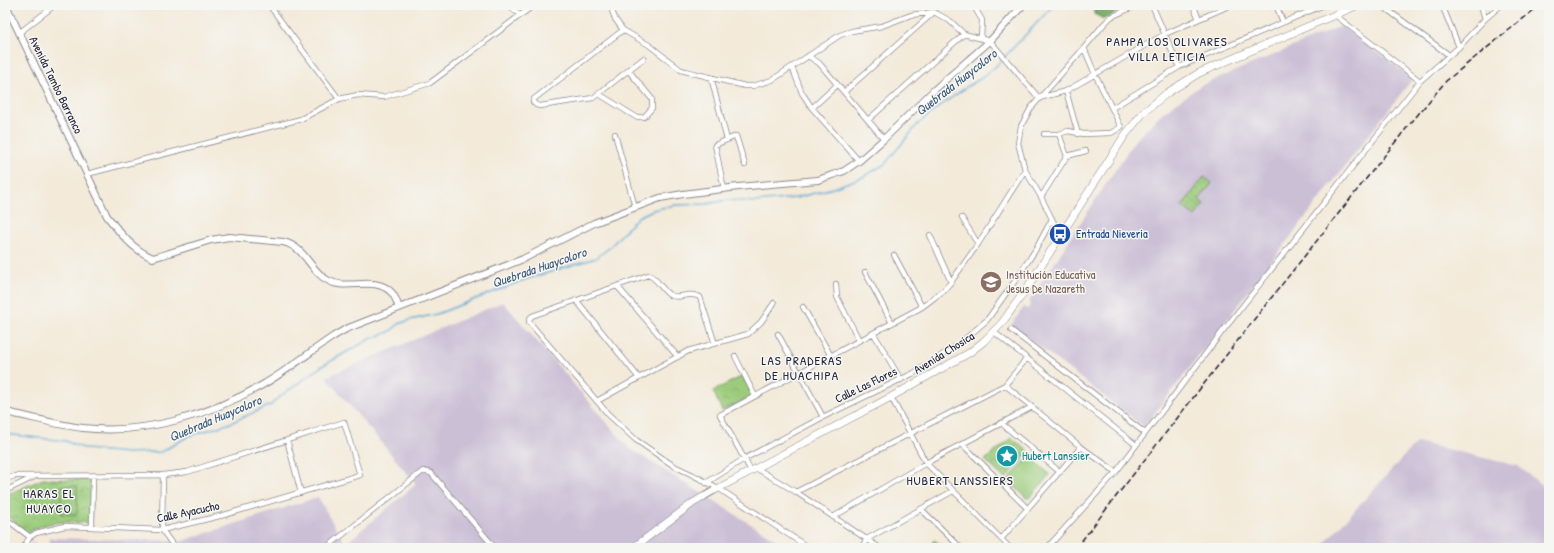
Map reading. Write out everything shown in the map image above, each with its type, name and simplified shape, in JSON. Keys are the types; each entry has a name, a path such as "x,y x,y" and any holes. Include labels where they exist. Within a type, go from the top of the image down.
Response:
{"main road":[{"name":"Avenida Tambo Barranco","path":"6,5 108,216 124,238 153,258 211,240 229,237 291,243 322,277 330,282 340,284 377,284 392,292 399,308"},
{"path":"5,412 71,426 98,429 132,428 161,423 201,412 233,401 265,383 346,329 523,259 594,223 635,207 660,198 676,195 818,180 844,171 859,161 884,139 934,90 990,41 1023,5"},
{"name":"Avenida Chosica","path":"633,548 693,503 716,489 891,397 969,353 994,332 1010,314 1125,135 1144,114 1167,93 1199,73 1358,5"}],"street":[{"path":"19,33 55,5"},
{"path":"269,5 339,99"},
{"path":"509,5 520,15"},
{"path":"87,174 301,119 339,99 358,95 384,97 430,83 534,5"},
{"path":"610,5 615,19 623,30 649,45 681,70 734,84 753,86 772,80 840,35 852,31 882,26 911,15 934,12 950,21 964,34 990,41 1039,98"},
{"path":"973,5 982,20 981,38"},
{"path":"1060,235 1041,197 1025,170 1018,143 1021,126 1031,108 1039,98 1104,24 1111,17 1137,5"},
{"path":"1152,5 1179,66"},
{"path":"1193,5 1199,19"},
{"path":"1039,98 1066,91 1165,34 1231,5"},
{"path":"1276,5 1283,22"},
{"path":"1112,108 1179,66 1324,5"},
{"path":"1381,5 1449,55"},
{"path":"1442,5 1458,47"},
{"path":"1481,5 1486,19"},
{"path":"1047,548 1116,472 1222,332 1420,81 1458,47 1501,5"},
{"path":"844,92 934,12"},
{"path":"1335,15 1420,81"},
{"path":"623,30 534,98 533,102 540,106 593,98 644,58"},
{"path":"868,120 964,34"},
{"path":"1044,134 1059,134 1068,131 1078,134 1111,133 1121,128 1084,48"},
{"path":"808,56 819,63 884,139"},
{"path":"792,67 802,93 812,108 859,161"},
{"path":"599,94 636,117 644,117 652,108 652,99 628,70"},
{"path":"711,78 727,140"},
{"path":"812,108 838,85"},
{"path":"1066,91 1078,134"},
{"path":"615,134 635,207"},
{"path":"1059,134 1067,156"},
{"path":"724,189 715,145 736,136 745,165"},
{"path":"1041,197 1067,156 1086,151"},
{"path":"880,548 796,492 753,470 744,458 720,415 859,340 874,334 922,307 943,291 978,244 1025,170"},
{"path":"962,218 978,244"},
{"name":"Calle Las Flores","path":"706,482 744,458 822,417 901,380 958,345 987,320 1036,249 1052,219"},
{"path":"930,235 951,282"},
{"path":"894,255 922,307"},
{"path":"865,272 892,323"},
{"path":"715,344 700,297 694,294 673,296 668,294 656,279 648,275 532,316 529,322 608,414 636,440 674,466 706,482 809,548"},
{"path":"836,284 837,297 859,340"},
{"path":"617,286 678,357"},
{"path":"576,300 639,378"},
{"path":"597,400 688,351 748,334 761,322 774,303"},
{"path":"803,307 831,356"},
{"path":"1011,330 1145,433"},
{"path":"994,332 1136,445"},
{"path":"778,334 822,417"},
{"path":"874,334 901,380"},
{"path":"735,356 755,396"},
{"path":"796,492 1005,385 1027,358"},
{"path":"1005,385 1081,447 1116,472"},
{"path":"891,397 926,463 1010,548"},
{"path":"833,517 926,463 1032,407"},
{"name":"Calle Ayacucho","path":"30,537 36,533 65,526 162,530 224,515 360,474 344,422 287,440"},
{"path":"1002,424 1060,472"},
{"path":"5,479 15,476 163,475 187,472 287,440 301,493"},
{"path":"962,444 1028,509"},
{"path":"1001,539 1081,447"},
{"path":"326,548 423,471 431,473 495,548"},
{"path":"163,475 162,530 176,548"},
{"path":"5,491 35,476"},
{"path":"92,527 93,476"},
{"path":"861,548 866,539 953,491"},
{"path":"921,509 961,548"},
{"path":"5,518 30,537 23,548"}],"shaded area":[{"path":"1341,26 1413,78 1144,427 1011,325 1024,307 1028,309 1030,300 1133,143 1162,113 1200,86"},
{"path":"503,302 629,448 789,548 51,548 49,538 182,541 318,497 345,544 416,484 326,377"},
{"path":"1417,442 1518,466 1549,491 1549,548 1320,548"},
{"path":"32,540 38,545 43,545 44,548 27,548"}],"green space":[{"path":"1094,5 1132,5 1118,10 1111,16 1104,19 1094,14"},
{"path":"1204,177 1212,183 1199,200 1204,204 1195,216 1182,206"},
{"path":"743,376 753,396 722,411 713,391"},
{"path":"1012,438 1029,452 1005,479 985,460"},
{"path":"1030,456 1050,475 1028,499 1008,480"},
{"path":"43,479 91,480 91,523 51,523 43,525 28,533 5,514 5,497 10,493"},
{"path":"61,486 77,486 77,514 61,514"},
{"path":"934,540 946,548 929,548"}],"waterway":[{"name":"Quebrada Huaycoloro","path":"5,434 65,441 86,449 126,453 161,452 189,436 228,424 271,405 278,398 322,366 370,339 389,332 399,324 437,314 527,279 596,258 609,248 638,217 653,210 675,205 706,204 728,200 755,202 796,198 833,188 863,177 885,164 918,124 936,109 994,68 1054,5"}],"railway":[{"path":"1076,548 1256,317 1405,130 1446,81 1540,5"}],"place":[{"name":"Entrada Nieveria","path":"1060,234"},
{"name":"Institución Educativa Jesus De Nazareth","path":"991,282"},
{"name":"Hubert Lanssier","path":"1007,456"}],"district":[{"name":"PAMPA LOS OLIVARES VILLA LETICIA","path":"1167,48"},
{"name":"LAS PRADERAS DE HUACHIPA","path":"802,368"},
{"name":"HUBERT LANSSIERS","path":"960,480"},
{"name":"HARAS EL HUAYCO","path":"49,500"}]}
